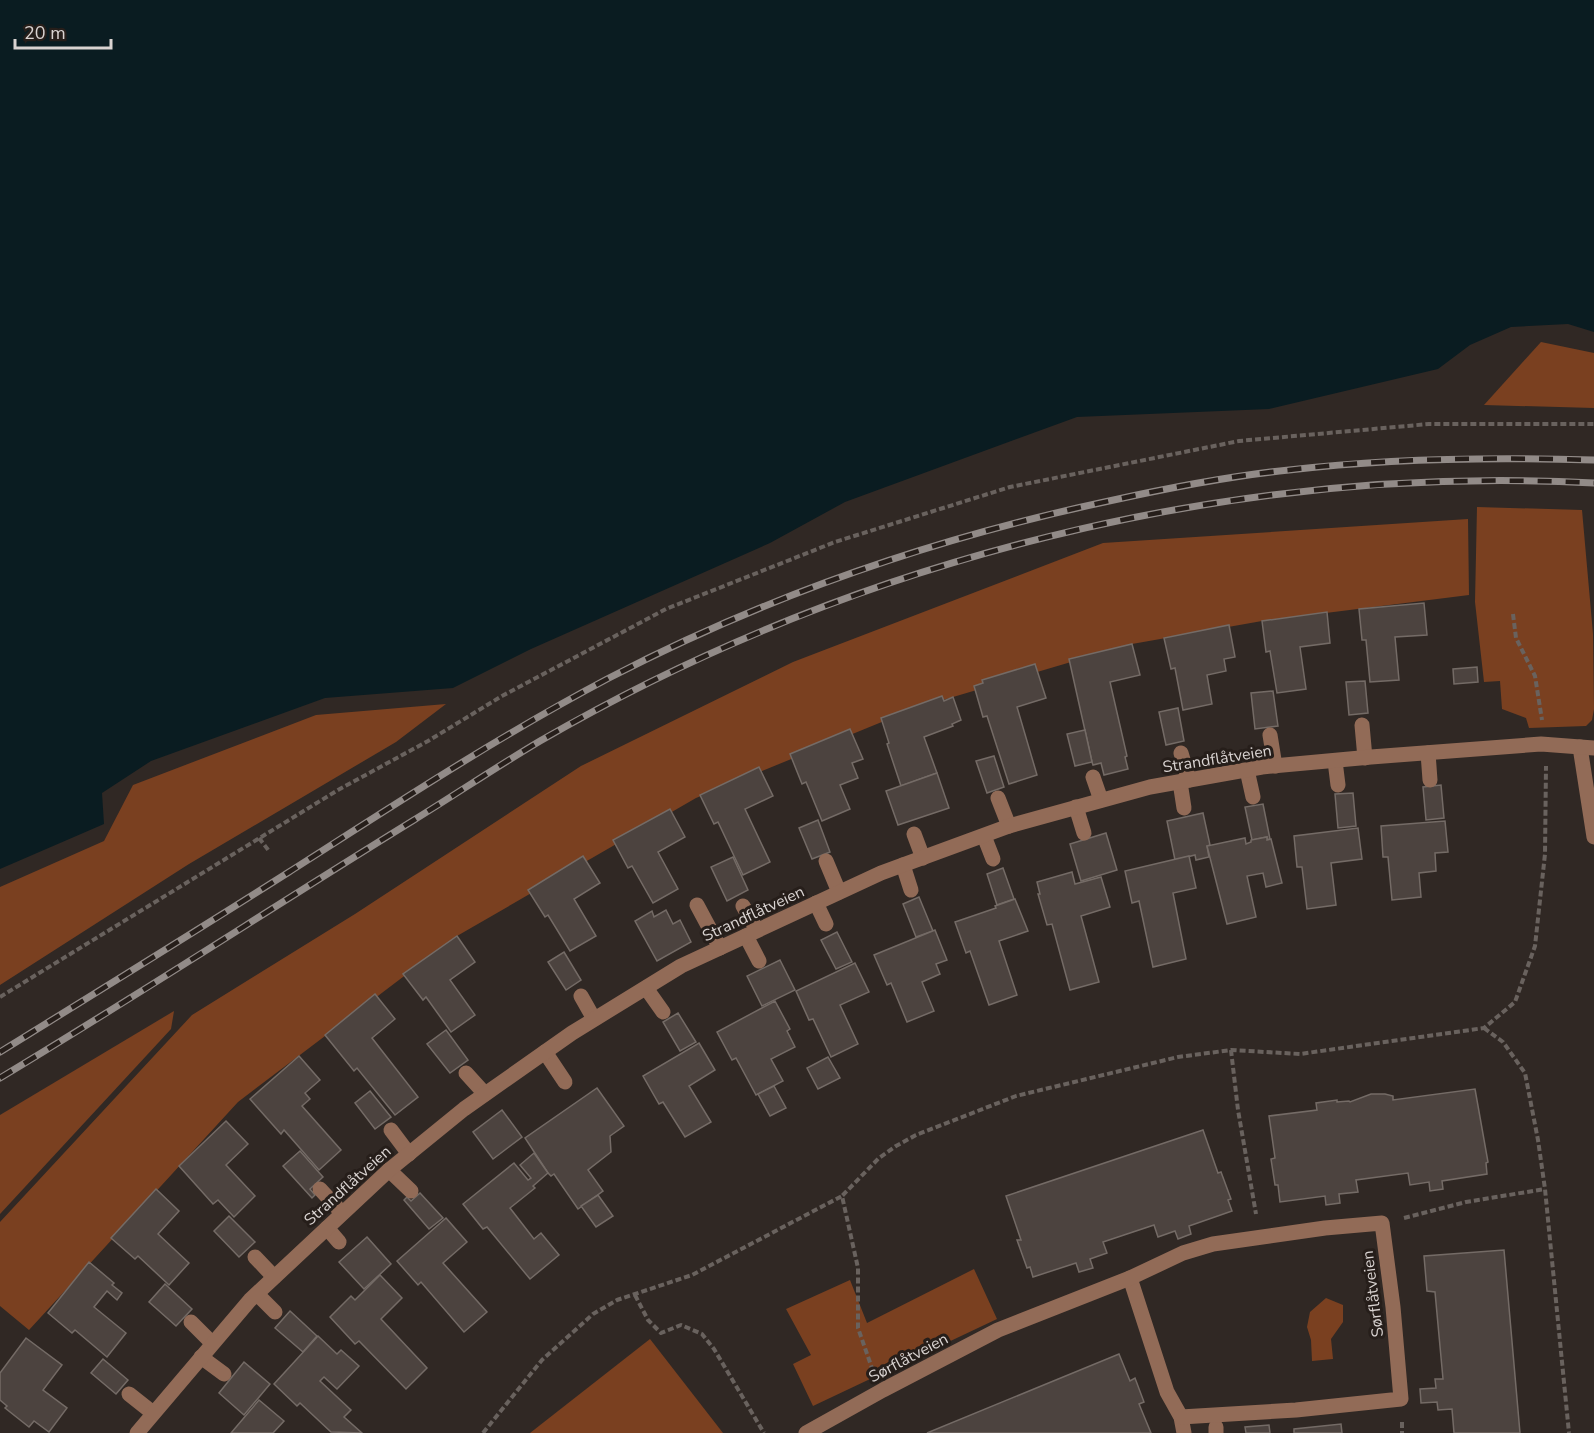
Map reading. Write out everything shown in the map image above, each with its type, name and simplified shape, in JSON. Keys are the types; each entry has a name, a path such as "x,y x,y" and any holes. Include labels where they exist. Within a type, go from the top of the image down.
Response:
{"street":[{"path":"1362,725 1365,758"},
{"path":"1270,735 1275,766"},
{"name":"Strandflåtveien","path":"137,1433 212,1343 257,1294 389,1170 485,1094 544,1052 681,966 839,892 903,865 1009,826 1150,787 1275,766 1544,744 1587,747"},
{"path":"1587,747 1594,837"},
{"path":"1181,753 1184,808"},
{"path":"1428,753 1430,780"},
{"path":"1335,761 1338,785"},
{"path":"1247,770 1254,797"},
{"path":"1093,777 1101,801"},
{"path":"998,798 1009,826"},
{"path":"1076,807 1084,833"},
{"path":"914,834 923,858"},
{"path":"984,836 993,859"},
{"path":"826,861 839,892"},
{"path":"903,865 911,890"},
{"path":"816,903 826,924"},
{"path":"697,905 720,948"},
{"path":"743,906 759,962"},
{"path":"646,988 663,1012"},
{"path":"581,996 594,1019"},
{"path":"544,1052 565,1082"},
{"path":"466,1073 485,1094"},
{"path":"391,1130 409,1154"},
{"path":"389,1170 411,1191"},
{"path":"320,1189 342,1213"},
{"name":"Sørflåtveien","path":"806,1433 998,1330 1130,1278 1193,1250 1213,1244 1325,1228 1382,1223 1393,1307 1401,1399 1296,1410 1181,1417"},
{"path":"327,1228 339,1242"},
{"path":"255,1257 274,1277"},
{"path":"1130,1278 1167,1392 1181,1417 1184,1433"},
{"path":"257,1294 275,1312"},
{"path":"191,1322 212,1343"},
{"path":"201,1357 224,1374"},
{"path":"129,1394 153,1413"}],"path":[{"path":"0,997 338,790 429,741 502,696 666,609 835,542 1010,487 1239,441 1429,424 1594,424"},
{"path":"483,1433 542,1360 593,1314 617,1300 692,1275 842,1196 879,1158 916,1135 1006,1100 1178,1057 1232,1050 1300,1054 1484,1028 1515,1002 1535,946 1545,854 1544,744 1535,676 1516,638 1513,614"},
{"path":"259,838 269,851"},
{"path":"1484,1028 1503,1042 1525,1072 1545,1189 1569,1433"},
{"path":"1232,1050 1238,1110 1261,1238"},
{"path":"1382,1223 1466,1202 1545,1189"},
{"path":"842,1196 858,1268 858,1328 868,1360 883,1390"},
{"path":"635,1295 648,1320 661,1333 681,1324 702,1334 714,1348 764,1433"}],"shaded area":[{"path":"0,0 1594,0 1594,332 1568,324 1511,327 1470,345 1438,369 1269,409 1077,417 845,502 770,543 531,649 453,688 325,698 151,761 102,793 104,824 0,869"},
{"path":"1541,342 1594,353 1594,408 1484,405"},
{"path":"1477,507 1582,510 1593,634 1594,709 1592,720 1586,726 1529,728 1526,718 1502,709 1500,681 1484,682 1475,602"},
{"path":"1468,519 1469,595 1262,621 1132,644 916,708 696,798 457,936 238,1102 29,1330 0,1306 0,1222 192,1015 355,914 581,766 793,662 1103,543"},
{"path":"446,704 396,742 189,864 0,985 0,887 104,841 133,785 316,715"},
{"path":"174,1011 171,1029 0,1214 0,1115"},
{"path":"974,1269 997,1319 813,1406 793,1364 811,1355 786,1309 850,1280 867,1323"},
{"path":"1326,1298 1343,1305 1343,1322 1331,1339 1333,1359 1312,1361 1311,1340 1307,1327 1310,1312"},
{"path":"650,1339 723,1433 530,1433"}],"building":[{"path":"1424,603 1427,635 1395,637 1399,680 1370,682 1366,640 1362,640 1359,609"},
{"path":"1327,612 1330,643 1300,647 1306,689 1277,693 1270,651 1266,652 1262,621"},
{"path":"1229,625 1235,657 1224,659 1226,671 1207,675 1212,704 1183,710 1175,668 1171,669 1164,638"},
{"path":"1132,644 1140,675 1110,682 1128,769 1104,775 1101,763 1093,765 1092,762 1069,659"},
{"path":"1035,664 1046,698 1017,707 1037,775 1009,784 987,716 983,717 974,686 983,683 982,680"},
{"path":"1477,667 1478,682 1454,684 1453,669"},
{"path":"1365,681 1368,713 1349,715 1346,682"},
{"path":"1273,691 1278,726 1255,729 1251,693"},
{"path":"942,696 944,701 953,697 961,720 952,724 953,726 924,737 937,773 901,786 881,718"},
{"path":"1178,708 1184,741 1166,745 1159,712"},
{"path":"850,729 863,759 852,763 858,778 840,785 850,809 822,821 806,782 802,784 790,754"},
{"path":"1085,730 1092,762 1075,766 1067,734"},
{"path":"994,756 1004,787 987,793 976,761"},
{"path":"759,767 773,796 745,809 770,862 743,875 718,822 714,824 700,795"},
{"path":"937,773 949,808 898,825 886,791"},
{"path":"1441,785 1444,818 1426,820 1423,787"},
{"path":"1353,793 1356,826 1338,828 1335,794"},
{"path":"1263,804 1270,839 1267,840 1267,837 1252,840 1245,807"},
{"path":"670,809 685,837 658,852 678,889 653,903 632,866 628,868 613,840"},
{"path":"1203,813 1210,845 1207,846 1209,857 1196,860 1195,855 1175,860 1167,821"},
{"path":"818,820 830,852 812,859 799,828"},
{"path":"1445,821 1448,852 1435,853 1436,871 1419,873 1421,897 1392,900 1388,857 1383,857 1381,826"},
{"path":"1358,828 1362,859 1331,863 1336,905 1307,909 1302,867 1297,867 1294,836"},
{"path":"1106,833 1117,870 1081,881 1070,844"},
{"path":"1267,837 1267,840 1271,839 1282,883 1266,887 1263,873 1247,876 1256,917 1227,924 1207,846 1245,838 1246,844 1251,840"},
{"path":"583,856 600,883 574,899 596,936 570,951 548,915 545,917 528,890"},
{"path":"1189,856 1196,888 1173,893 1186,959 1153,967 1139,901 1132,903 1125,871"},
{"path":"733,857 748,890 727,901 711,867"},
{"path":"1003,868 1014,899 997,905 987,874"},
{"path":"1072,872 1075,884 1101,877 1110,907 1081,916 1099,982 1070,990 1052,924 1047,925 1037,882"},
{"path":"919,897 933,931 916,937 903,904"},
{"path":"1015,899 1028,931 999,941 1017,995 989,1005 970,951 966,953 955,922"},
{"path":"666,910 673,924 680,920 691,942 657,961 635,921 652,911 654,917"},
{"path":"935,930 947,960 936,964 940,974 922,982 934,1011 907,1022 891,983 887,985 874,955"},
{"path":"837,932 852,962 836,969 821,940"},
{"path":"457,936 475,962 450,980 475,1015 451,1032 426,997 423,1000 403,974"},
{"path":"564,952 581,980 566,990 548,962"},
{"path":"780,960 795,990 762,1006 747,976"},
{"path":"855,963 869,992 840,1005 858,1044 831,1057 813,1019 809,1020 796,991"},
{"path":"375,994 395,1019 372,1038 418,1097 395,1115 357,1068 354,1071 325,1035"},
{"path":"775,1001 790,1029 787,1031 795,1047 771,1059 783,1081 756,1095 736,1058 732,1060 717,1032"},
{"path":"678,1013 696,1042 680,1051 663,1022"},
{"path":"446,1030 468,1060 450,1073 427,1044"},
{"path":"699,1043 715,1070 689,1086 711,1122 685,1137 663,1102 659,1104 643,1076"},
{"path":"299,1056 320,1080 305,1093 310,1099 302,1106 341,1150 319,1170 284,1130 281,1134 250,1099"},
{"path":"828,1057 840,1078 818,1089 807,1068"},
{"path":"774,1086 786,1108 770,1116 758,1094"},
{"path":"597,1088 624,1126 610,1136 611,1152 588,1170 603,1191 578,1209 554,1174 551,1176 548,1173 525,1138"},
{"path":"1475,1089 1488,1162 1486,1163 1487,1174 1442,1181 1443,1189 1430,1191 1429,1182 1410,1185 1408,1173 1356,1180 1358,1192 1339,1194 1340,1203 1326,1205 1325,1196 1280,1202 1271,1159 1275,1158 1269,1116 1317,1110 1316,1103 1337,1100 1337,1102 1350,1102 1371,1094 1393,1096 1393,1100"},
{"path":"370,1091 391,1117 375,1129 355,1103"},
{"path":"502,1110 522,1137 493,1159 473,1132"},
{"path":"226,1121 248,1144 226,1165 255,1196 234,1217 218,1200 213,1204 179,1166"},
{"path":"1203,1130 1218,1173 1221,1172 1231,1199 1228,1200 1232,1211 1189,1226 1191,1234 1178,1239 1175,1231 1158,1237 1154,1225 1103,1242 1107,1253 1090,1259 1093,1268 1079,1272 1076,1263 1033,1277 1030,1267 1027,1268 1017,1240 1021,1240 1006,1196"},
{"path":"300,1151 323,1177 310,1189 315,1195 312,1198 283,1166"},
{"path":"534,1153 548,1173 533,1186 535,1188 510,1208 534,1239 541,1233 559,1255 530,1279 487,1227 483,1229 463,1204 514,1163 528,1180 531,1178 520,1165"},
{"path":"156,1189 179,1211 158,1234 189,1263 169,1285 138,1256 135,1259 111,1238"},
{"path":"420,1193 443,1218 429,1229 404,1200 407,1197 411,1201"},
{"path":"598,1195 613,1216 596,1227 581,1206"},
{"path":"229,1216 255,1242 239,1257 214,1231"},
{"path":"446,1218 467,1242 443,1263 487,1312 464,1332 421,1282 418,1285 397,1261"},
{"path":"367,1237 391,1264 364,1289 339,1262"},
{"path":"1504,1250 1520,1433 1454,1433 1452,1409 1438,1410 1437,1402 1421,1403 1420,1389 1436,1388 1435,1379 1443,1379 1435,1292 1427,1291 1424,1256"},
{"path":"89,1262 114,1283 112,1285 122,1293 117,1300 107,1291 94,1307 126,1333 107,1357 75,1330 72,1333 48,1313"},
{"path":"380,1275 402,1298 381,1319 427,1368 406,1389 359,1341 355,1344 330,1317 351,1296 355,1300"},
{"path":"165,1284 192,1309 176,1326 149,1302"},
{"path":"290,1311 317,1336 303,1352 275,1328"},
{"path":"318,1336 337,1354 341,1350 359,1366 337,1389 324,1377 320,1381 351,1410 344,1417 362,1433 331,1432 300,1403 297,1406 274,1384"},
{"path":"26,1338 62,1365 43,1390 67,1408 49,1432 34,1421 29,1427 5,1408 7,1406 0,1400 0,1373"},
{"path":"1119,1354 1130,1381 1135,1378 1144,1402 1139,1404 1151,1433 927,1433"},
{"path":"103,1359 128,1380 116,1394 91,1373"},
{"path":"244,1362 270,1384 244,1415 219,1393"},
{"path":"259,1400 284,1421 273,1433 231,1433"},
{"path":"1341,1424 1342,1433 1294,1433 1294,1429"},
{"path":"1269,1425 1270,1433 1246,1433 1245,1427"}],"railway":[{"path":"0,1052 527,723 669,648 791,596 853,573 980,533 1109,501 1221,479 1327,466 1403,461 1594,460"},
{"path":"0,1078 540,741 661,677 786,621 916,574 1049,537 1184,508 1320,490 1457,481 1594,483"}]}
